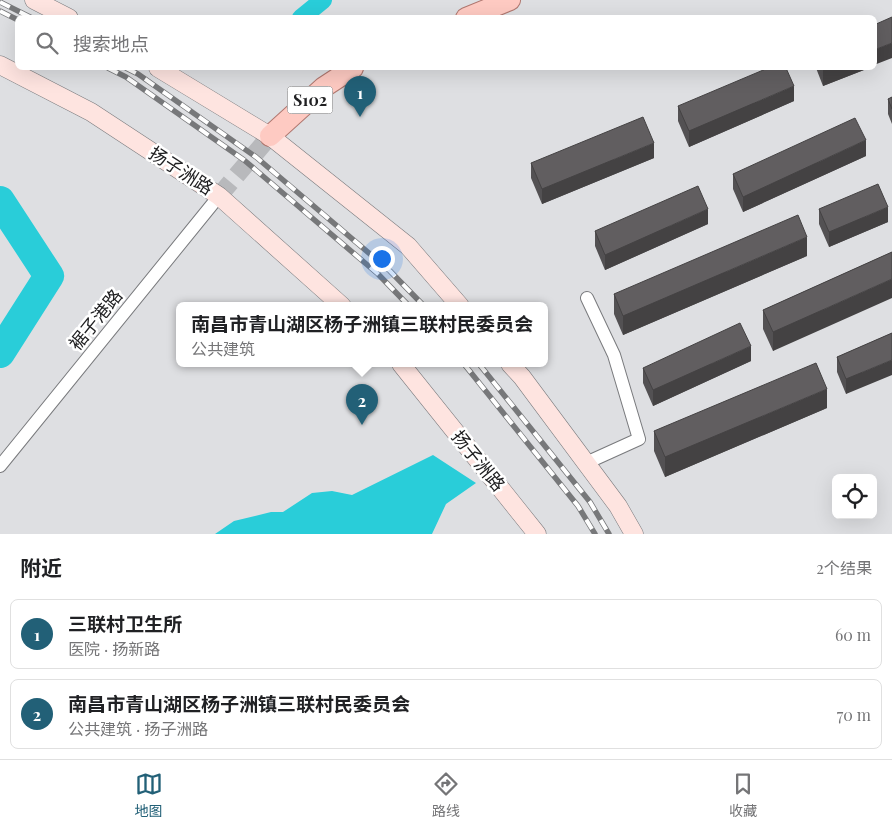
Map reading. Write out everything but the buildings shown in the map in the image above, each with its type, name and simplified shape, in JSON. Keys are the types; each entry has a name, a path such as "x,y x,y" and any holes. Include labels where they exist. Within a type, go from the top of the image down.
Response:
{"main road":[{"path":"34,0 63,15"},
{"path":"473,15 510,0"},
{"name":"扬子洲路","path":"0,65 90,112 219,196 338,302"},
{"path":"161,70 270,136 408,246 457,302"},
{"name":"S102","path":"270,136 324,87 349,70"},
{"name":"扬子洲路","path":"402,367 537,534"},
{"path":"512,367 618,506 634,534"}],"street":[{"name":"裾子港路","path":"0,466 219,196"},
{"path":"586,463 639,439 614,355 587,298"}],"water":[{"path":"433,455 476,483 446,504 432,534 215,534 234,521 271,512 283,512 312,493 332,491 352,495"}],"waterway":[{"path":"305,15 323,0"},
{"path":"0,201 49,276 0,353"}],"tunnel":[{"path":"219,196 270,136"}],"railway":[{"path":"0,2 26,15"},
{"path":"0,11 15,18"},
{"path":"112,70 126,77 244,160 378,274 405,302"},
{"path":"130,70 256,157 390,271 420,302"},
{"path":"466,367 578,506 595,534"},
{"path":"481,367 590,502 609,534"}],"place":[{"name":"三联村卫生所","path":"360,117"},
{"name":"南昌市青山湖区杨子洲镇三联村民委员会","path":"362,425"}]}
